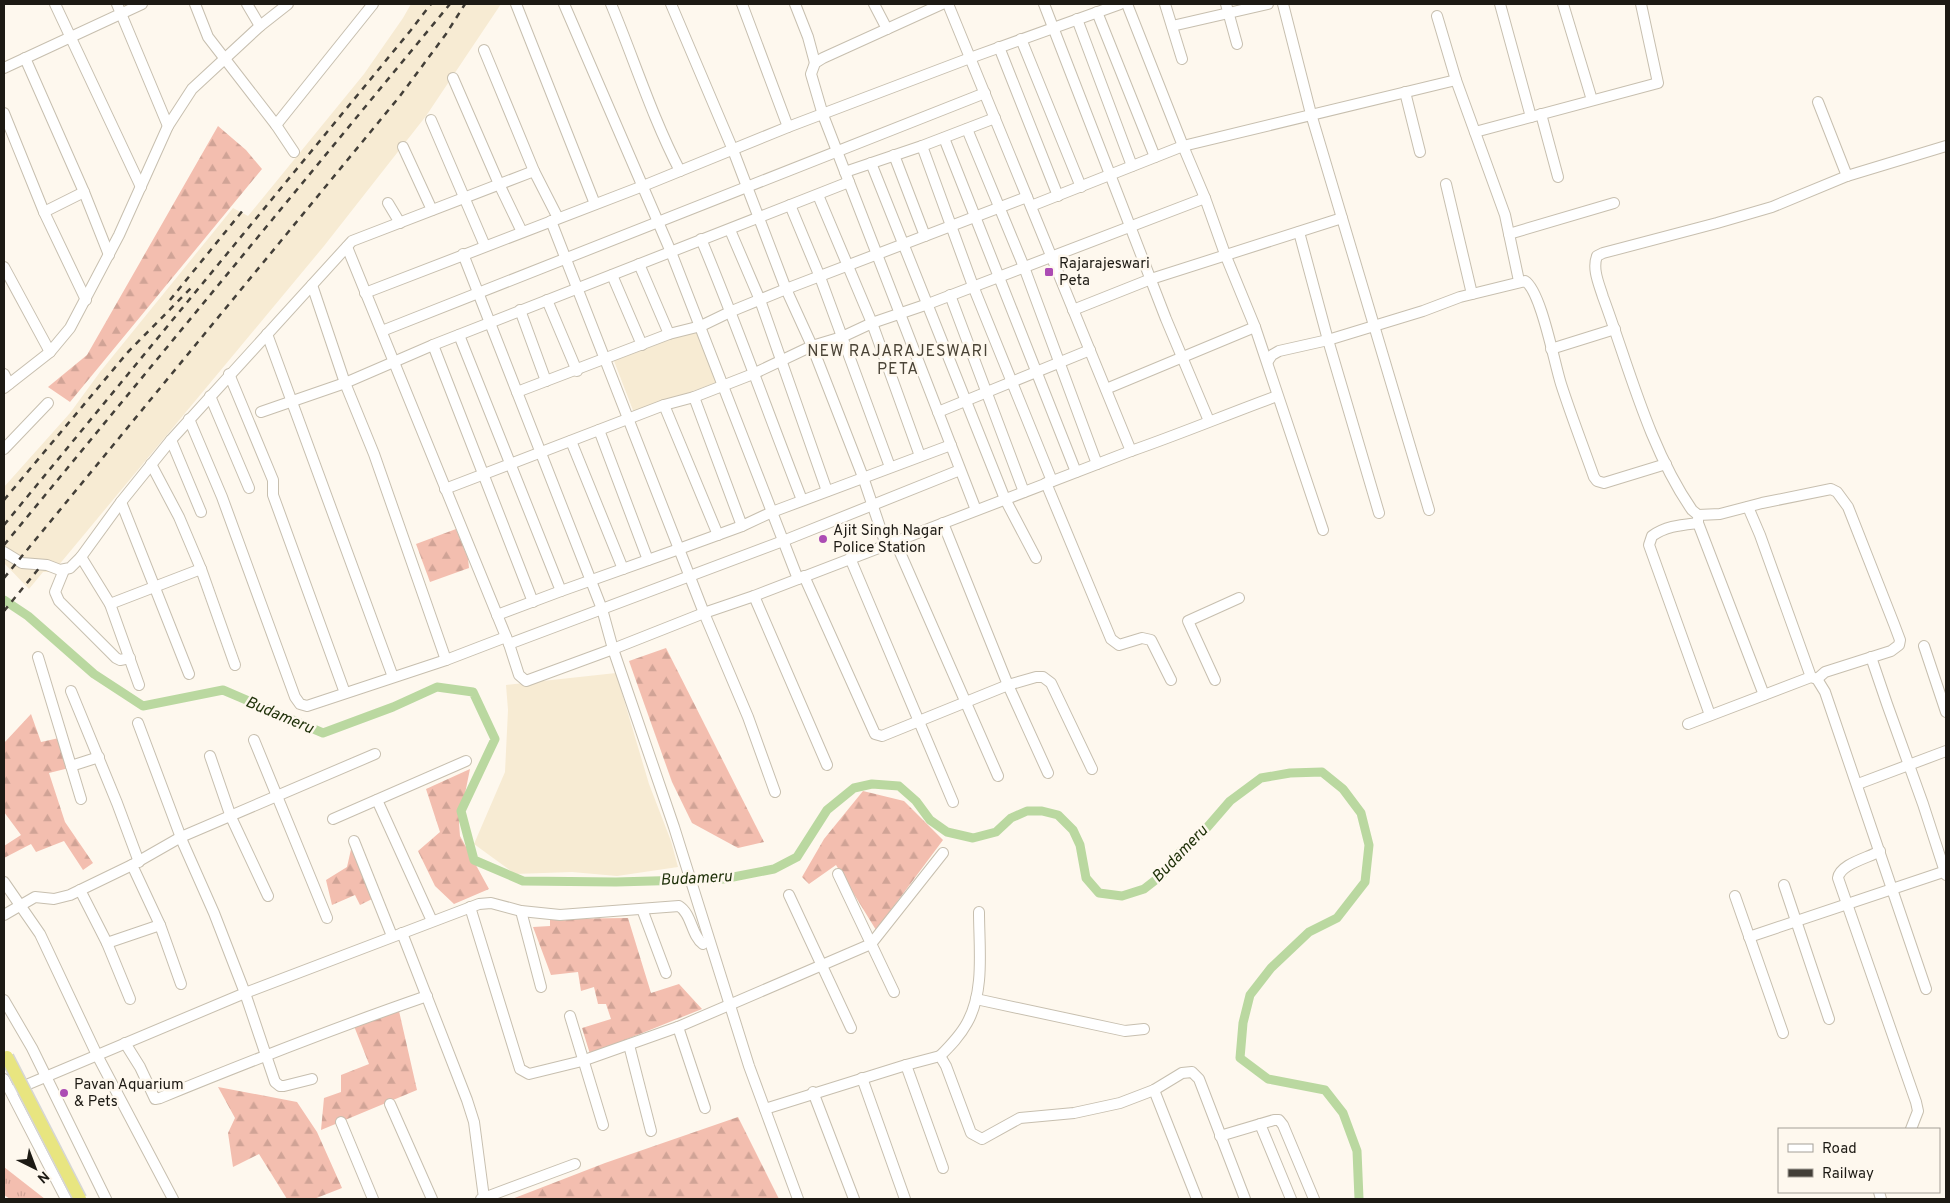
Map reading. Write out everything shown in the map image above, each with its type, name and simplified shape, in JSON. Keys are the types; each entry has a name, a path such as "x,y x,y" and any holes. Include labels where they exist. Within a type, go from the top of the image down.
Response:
{"main road":[{"path":"7,1057 80,1199"}],"street":[{"path":"55,4 141,187"},
{"path":"4,68 71,37 119,9 142,4"},
{"path":"194,4 208,37 276,125 294,152"},
{"path":"247,4 260,26"},
{"path":"4,374 6,386 50,352 65,335 86,300 109,255 168,126 192,89 260,26 288,4"},
{"path":"276,125 373,4"},
{"path":"516,4 595,204"},
{"path":"564,4 659,222 724,385 783,541 876,734 882,736 1008,685 1036,677 1043,677 1048,680 1092,769"},
{"path":"611,4 654,116 680,171"},
{"path":"672,4 748,187 786,289 812,346 873,505 998,776"},
{"path":"742,4 788,127"},
{"path":"794,4 808,38 815,62 811,74 823,115 976,510"},
{"path":"874,4 887,29"},
{"path":"815,62 942,4"},
{"path":"948,4 1131,451"},
{"path":"1044,4 1130,226 1209,421"},
{"path":"365,293 643,186 788,127 1120,4"},
{"path":"1127,4 1268,361 1277,396 1323,530"},
{"path":"1165,4 1182,59"},
{"path":"1172,26 1227,9 1268,4"},
{"path":"1283,4 1311,114 1429,510"},
{"path":"1500,4 1558,177"},
{"path":"1562,4 1592,100"},
{"path":"1475,132 1658,83 1641,4"},
{"path":"119,9 168,126"},
{"path":"1227,9 1237,44"},
{"path":"1097,12 1155,157"},
{"path":"1437,16 1456,80 1505,215 1519,281"},
{"path":"1077,19 1132,166"},
{"path":"1021,40 1080,187"},
{"path":"999,48 1058,196"},
{"path":"484,50 554,220 576,289 629,419 704,613 748,717 775,792"},
{"path":"25,58 84,192 109,255"},
{"path":"453,78 522,232"},
{"path":"517,392 577,371 670,334 701,326 786,289 975,215 1058,196 1182,146 1456,80"},
{"path":"1406,92 1420,152"},
{"path":"382,331 985,93"},
{"path":"1818,102 1847,176"},
{"path":"4,113 44,212 86,300"},
{"path":"845,172 922,146 995,118"},
{"path":"431,120 485,246"},
{"path":"967,129 1024,267 1097,464"},
{"path":"944,138 1076,472"},
{"path":"922,146 973,286 1111,639 1119,645 1142,638 1151,640 1171,680"},
{"path":"1764,695 1698,519 1666,464 1647,419 1598,280 1595,267 1597,256 1772,206 1815,191 1847,176 1946,146"},
{"path":"403,147 432,210"},
{"path":"894,155 925,236"},
{"path":"871,163 902,245 928,304 1005,499 1036,558"},
{"path":"130,658 116,658 59,601 55,592 64,570 75,564 82,557 151,464 229,374 352,241 534,171"},
{"path":"261,412 345,383 393,361 520,310 850,182"},
{"path":"1446,184 1472,294"},
{"path":"44,212 84,192"},
{"path":"818,195 872,323 920,456"},
{"path":"445,489 599,430 694,397 753,374 812,346 842,337 872,323 950,296 1205,198"},
{"path":"388,203 400,223"},
{"path":"1509,234 1614,203"},
{"path":"790,205 820,277 890,467"},
{"path":"1073,310 1151,279 1342,218"},
{"path":"730,230 760,300 827,491"},
{"path":"1299,232 1328,340 1379,513"},
{"path":"701,239 732,312 753,374 802,500"},
{"path":"347,247 497,615 519,675 526,681 1277,396"},
{"path":"463,254 602,609 613,649 674,827 707,942 798,1199"},
{"path":"639,264 670,334"},
{"path":"4,267 50,352"},
{"path":"612,275 642,345"},
{"path":"1268,361 1272,355 1279,351 1328,340 1472,294 1525,280 1533,290 1560,383 1597,481 1604,483 1666,464"},
{"path":"312,285 345,383 374,454 446,660"},
{"path":"950,296 1024,492"},
{"path":"547,300 577,371"},
{"path":"520,310 546,381"},
{"path":"1106,389 1255,327"},
{"path":"1551,348 1615,329"},
{"path":"267,334 393,677"},
{"path":"459,335 561,590"},
{"path":"433,345 533,602"},
{"path":"938,412 1090,350"},
{"path":"229,374 273,480 274,495 345,693"},
{"path":"210,396 249,488"},
{"path":"694,397 742,526"},
{"path":"4,449 48,403"},
{"path":"664,406 718,535"},
{"path":"189,419 222,497 298,702 307,706 602,609 783,541 960,470"},
{"path":"599,430 648,560"},
{"path":"171,440 201,512"},
{"path":"571,441 623,569"},
{"path":"497,615 561,590 718,535 802,500 951,445"},
{"path":"151,464 179,517 201,570 234,665"},
{"path":"1688,724 1710,716 1764,695 1814,678 1830,670 1891,651 1899,645 1900,640 1848,507 1837,492 1831,489 1698,519 1665,528 1652,536 1649,545 1710,716"},
{"path":"121,502 189,674"},
{"path":"1748,508 1814,678 1825,692 1858,784 1926,989"},
{"path":"943,523 1008,685 1048,773"},
{"path":"4,552 22,563 64,570"},
{"path":"82,557 110,604 139,685"},
{"path":"850,558 953,802"},
{"path":"110,604 201,570"},
{"path":"754,596 827,765"},
{"path":"1215,680 1188,621 1239,598"},
{"path":"1924,646 1946,712"},
{"path":"38,657 81,799"},
{"path":"1748,937 1847,905 1892,888 1946,873 1871,657"},
{"path":"71,691 99,758 135,864 160,925 181,984"},
{"path":"138,723 181,837 245,993 276,1082 280,1086 312,1079"},
{"path":"254,740 327,918"},
{"path":"1858,784 1946,751"},
{"path":"4,915 35,897 62,898 135,864 181,837 374,754"},
{"path":"210,756 231,816 268,896"},
{"path":"71,766 99,758"},
{"path":"333,819 466,761"},
{"path":"377,800 432,922"},
{"path":"354,841 427,996 467,1100 474,1122 482,1199 574,1164"},
{"path":"1880,851 1845,867 1839,873 1838,878 1916,1102 1918,1111 1911,1128"},
{"path":"470,907 520,1068 529,1074 582,1061 678,1027 871,944 943,853"},
{"path":"838,874 894,992"},
{"path":"4,882 40,934 97,1054 173,1199"},
{"path":"1784,885 1829,1019"},
{"path":"80,890 107,943 130,999"},
{"path":"789,894 851,1028"},
{"path":"1735,896 1783,1033"},
{"path":"12,1091 245,993 470,907 491,903 521,911 560,915 679,906 686,914 694,933 707,942"},
{"path":"642,908 666,973"},
{"path":"521,911 541,987"},
{"path":"765,1109 813,1092 940,1056 958,1038 967,1023 976,999 979,912"},
{"path":"107,943 160,925"},
{"path":"125,1043 154,1093 155,1099 355,1020 427,996"},
{"path":"976,999 1125,1031 1144,1029"},
{"path":"4,1000 32,1048 106,1199"},
{"path":"570,1016 582,1061 603,1125"},
{"path":"678,1027 705,1108"},
{"path":"629,1045 651,1131"},
{"path":"940,1056 971,1133 982,1138 1020,1118 1054,1116 1120,1103 1154,1090 1182,1072 1192,1072 1199,1080 1245,1199"},
{"path":"906,1065 943,1168"},
{"path":"862,1078 905,1199"},
{"path":"4,1079 12,1091 66,1199"},
{"path":"1154,1090 1198,1199"},
{"path":"813,1092 854,1199"},
{"path":"390,1104 432,1199"},
{"path":"1220,1136 1274,1120 1281,1122 1314,1199"},
{"path":"341,1122 373,1199"},
{"path":"1260,1124 1291,1199"}],"shaded area":[{"path":"411,4 501,4 426,116 324,246 53,572 43,572 29,589 4,563 4,487 70,413 100,372 233,208 248,216 364,74"},
{"path":"700,328 720,381 634,413 614,361"},
{"path":"616,673 649,784 671,841 678,867 617,876 572,872 515,874 474,844 505,772 508,710 506,685"}],"green space":[{"path":"218,126 246,150 262,169 70,402 48,387 87,355"},
{"path":"456,529 468,558 469,568 430,582 416,544"},
{"path":"666,648 764,842 738,848 692,823 672,782 629,661"},
{"path":"31,714 41,742 59,738 69,768 49,773 65,822 93,863 83,870 64,841 36,852 31,844 4,858 4,846 21,835 4,812 4,743"},
{"path":"470,769 459,823 460,836 489,889 454,904 435,886 418,851 440,832 426,789"},
{"path":"863,791 904,801 943,840 876,930 836,865 809,884 802,877 824,839"},
{"path":"352,845 372,899 360,905 355,895 332,905 326,880 347,867"},
{"path":"628,918 651,993 679,984 702,1009 590,1054 582,1028 611,1019 606,1004 598,1004 594,987 581,991 578,972 551,975 533,927 550,926 550,919"},
{"path":"399,1011 417,1090 321,1130 324,1098 341,1092 341,1075 369,1064 354,1026"},
{"path":"218,1087 297,1102 317,1132 342,1188 314,1199 287,1199 259,1154 233,1167 228,1133 235,1118"},
{"path":"738,1117 779,1199 512,1199 605,1163"},
{"path":"4,1167 45,1199 10,1199 4,1195"}],"waterway":[{"name":"Budameru","path":"4,600 28,616 94,674 143,706 223,690 323,733 393,707 437,687 473,692 495,739 461,811 474,860 523,881 616,882 723,879 774,869 797,857 827,810 854,788 872,784 899,786 916,801 930,820 947,832 973,838 996,832 1011,818 1027,811 1042,811 1058,815 1073,830 1080,845 1086,878 1099,893 1122,896 1144,889 1162,875 1181,851 1204,831 1230,801 1261,778 1290,773 1322,772 1343,789 1361,813 1369,845 1365,882 1337,918 1309,932 1271,968 1250,995 1243,1023 1240,1058 1268,1079 1325,1090 1343,1113 1357,1151 1359,1199"}],"railway":[{"path":"4,525 431,4"},
{"path":"4,545 450,4"},
{"path":"4,578 400,96 446,34 465,4"},
{"path":"170,300 244,209"},
{"path":"4,500 128,352 193,286"},
{"path":"4,611 40,567"}],"place":[{"name":"Rajarajeswari Peta","path":"1049,272"},
{"name":"Ajit Singh Nagar Police Station","path":"823,539"},
{"name":"Pavan Aquarium & Pets","path":"64,1093"}],"district":[{"name":"NEW RAJARAJESWARI PETA","path":"898,359"}]}
